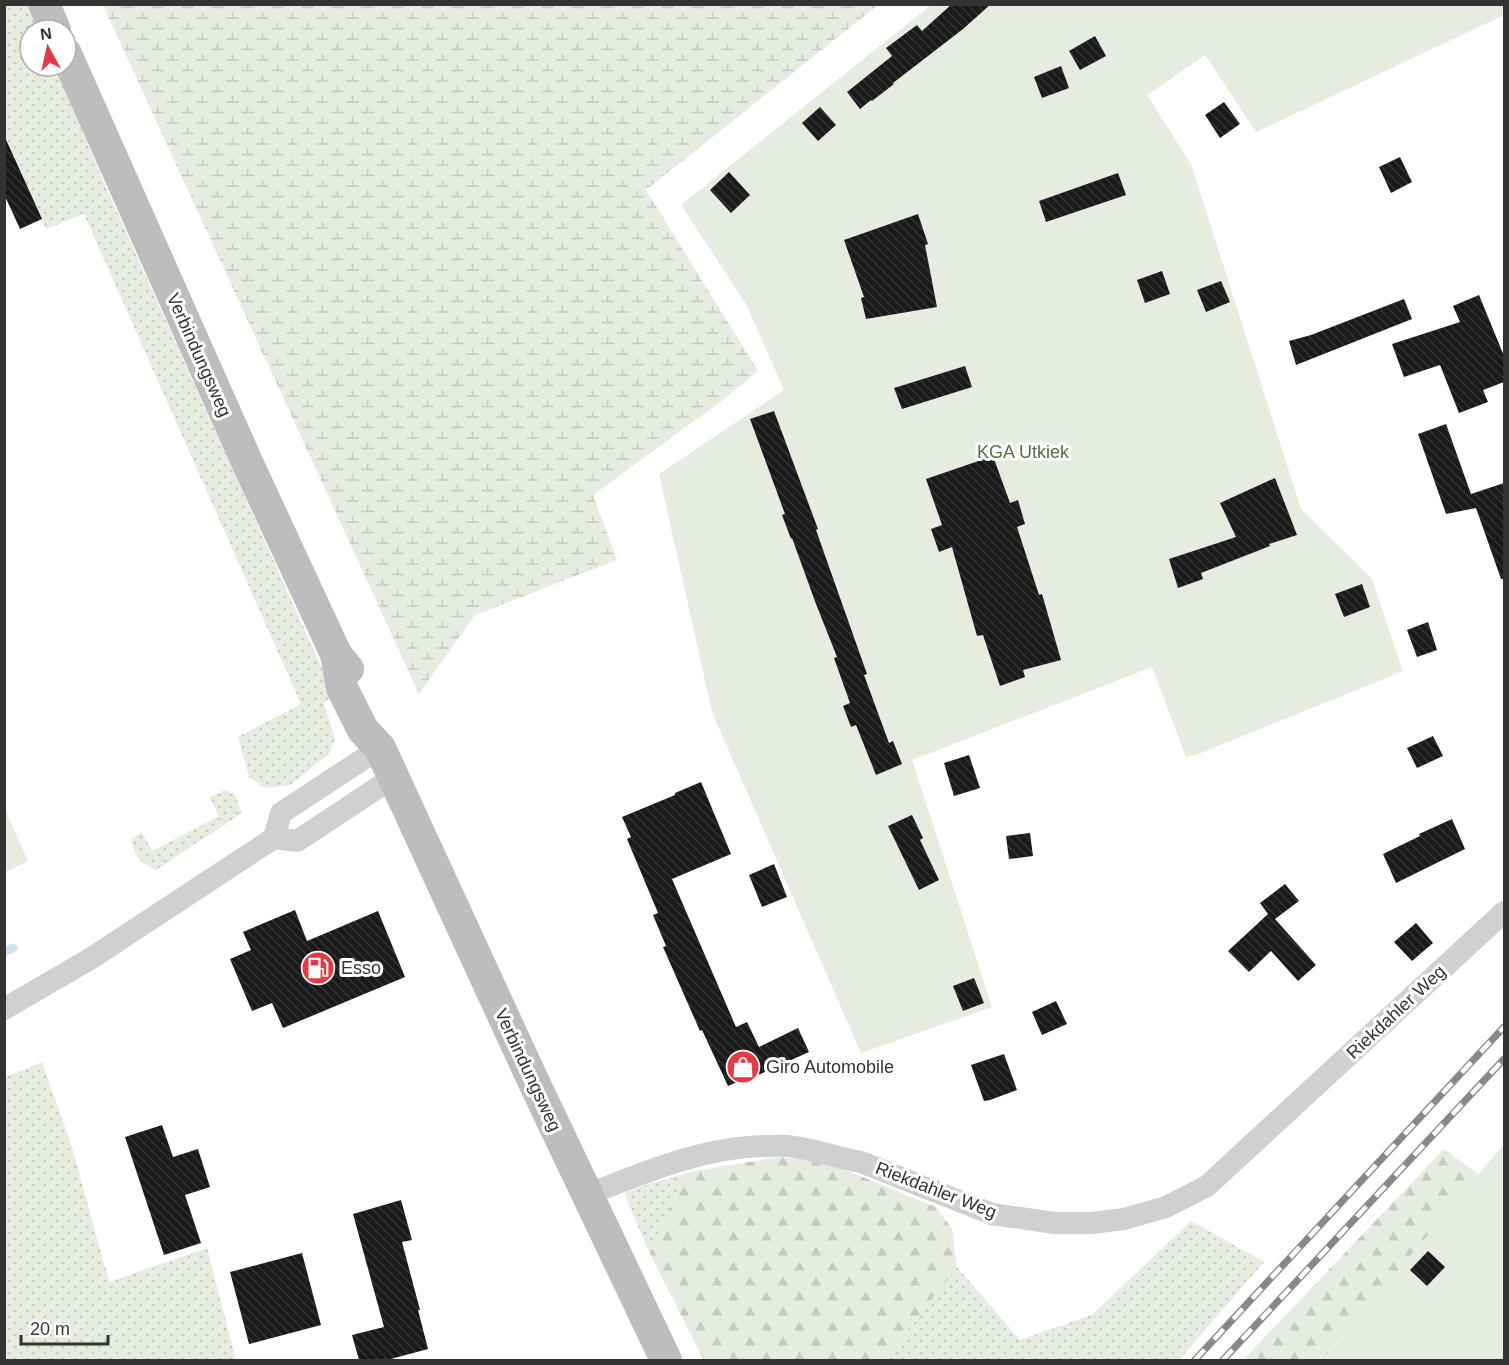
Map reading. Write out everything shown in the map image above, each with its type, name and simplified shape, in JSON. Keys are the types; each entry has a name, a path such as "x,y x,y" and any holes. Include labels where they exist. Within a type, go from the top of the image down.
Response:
{"main road":[{"path":"44,4 50,18"},
{"name":"Verbindungsweg","path":"77,78 247,462 336,654 342,688 363,730 380,748 394,777 509,1029 666,1360"}],"street":[{"path":"274,838 281,813 380,748"},
{"path":"4,1009 120,940 274,838 297,841 394,777"},
{"name":"Riekdahler Weg","path":"587,1195 674,1162 757,1146 793,1146 861,1162 992,1214 1019,1219 1054,1223 1092,1223 1124,1219 1166,1207 1207,1186 1504,912"}],"green space":[{"path":"4,5 27,5 33,18 18,18 18,78 60,78 108,192 334,695 324,703 335,740 329,754 290,785 265,788 249,777 238,737 301,704 84,214 46,229 5,135"},
{"path":"103,5 878,5 646,190 758,371 723,400 593,495 617,560 475,615 419,694"},
{"name":"KGA Utkiek","path":"931,5 1504,5 1504,15 1256,132 1205,55 1147,95 1191,164 1301,509 1372,579 1403,671 1201,753 1186,757 1152,667 912,760 992,1007 861,1053 712,712 659,474 784,390 746,304 681,205"},
{"path":"225,790 235,795 242,813 156,870 139,858 131,839 142,832 152,851 219,816 210,797"},
{"path":"5,809 28,861 4,872"},
{"path":"42,1062 72,1147 109,1282 207,1248 236,1360 5,1360 5,1077"},
{"path":"1504,1144 1504,1360 1324,1359"},
{"path":"1444,1149 1479,1175 1324,1358 1342,1360 1243,1360"},
{"path":"779,1157 826,1162 936,1207 952,1229 957,1267 884,1360 704,1360 650,1254 680,1184 694,1171"},
{"path":"694,1171 680,1184 650,1254 624,1193"},
{"path":"1191,1221 1264,1262 1179,1360 884,1360 957,1267 1020,1340 1092,1315"}],"building":[{"path":"952,4 991,4 963,29 860,109 847,92 892,56 886,48 917,25 922,31"},
{"path":"1095,36 1106,56 1080,70 1069,51"},
{"path":"1061,66 1069,88 1042,98 1034,77"},
{"path":"1224,102 1240,124 1220,138 1205,115"},
{"path":"820,107 836,125 818,141 802,123"},
{"path":"4,135 42,219 20,229 4,194"},
{"path":"1400,157 1412,182 1391,193 1379,167"},
{"path":"729,172 750,195 731,213 710,190"},
{"path":"1118,173 1126,195 1046,222 1039,201"},
{"path":"918,214 928,244 925,245 937,307 866,319 861,298 864,297 844,240"},
{"path":"1162,271 1170,294 1145,303 1137,280"},
{"path":"1221,281 1230,302 1206,312 1197,290"},
{"path":"1479,295 1504,356 1504,382 1483,390 1488,402 1459,413 1440,365 1404,377 1392,344 1460,322 1453,306"},
{"path":"1404,299 1412,319 1296,365 1289,341 1311,335"},
{"path":"965,366 972,387 902,409 894,388"},
{"path":"774,411 818,529 816,530 867,674 864,675 889,743 893,741 902,764 876,775 856,725 851,727 843,706 850,703 834,658 837,657 782,515 785,514 750,419"},
{"path":"1446,424 1471,494 1504,483 1504,579 1501,579 1476,508 1446,514 1418,434"},
{"path":"993,456 1010,503 1018,500 1025,524 1017,527 1039,595 1042,594 1061,660 1023,670 1025,677 1000,686 983,635 977,636 952,547 939,552 931,529 942,525 926,479"},
{"path":"1275,478 1297,535 1269,544 1270,546 1201,573 1203,579 1178,588 1169,559 1236,537 1220,503"},
{"path":"1362,584 1370,607 1344,617 1335,594"},
{"path":"1428,622 1437,650 1417,657 1407,630"},
{"path":"1433,736 1443,756 1417,768 1407,748"},
{"path":"969,755 980,788 954,796 944,763"},
{"path":"701,782 731,854 672,879 736,1027 747,1022 759,1047 798,1028 809,1052 728,1086 702,1030 700,1031 663,947 666,946 653,915 658,913 627,839 631,837 622,817"},
{"path":"912,815 923,838 920,840 939,880 919,890 888,826"},
{"path":"1452,819 1465,849 1396,883 1383,854"},
{"path":"1030,833 1033,856 1009,859 1006,836"},
{"path":"774,864 787,897 762,907 749,875"},
{"path":"1285,884 1299,901 1275,919 1316,965 1298,981 1271,951 1249,972 1228,951 1268,914 1260,903"},
{"name":"Esso","path":"295,910 307,941 378,911 405,977 283,1028 272,1003 252,1011 230,959 251,950 243,932"},
{"path":"1416,923 1433,943 1412,961 1394,942"},
{"path":"974,978 984,1003 963,1011 953,986"},
{"path":"1056,1001 1067,1024 1042,1035 1032,1012"},
{"path":"1004,1054 1017,1090 984,1101 971,1065"},
{"path":"162,1125 173,1157 198,1149 210,1187 185,1195 201,1243 164,1255 125,1137"},
{"path":"401,1200 412,1240 402,1242 428,1349 387,1360 359,1360 352,1335 384,1327 353,1214"},
{"path":"1428,1251 1445,1267 1427,1286 1410,1270"},
{"path":"302,1253 321,1325 249,1344 230,1272"}],"waterway":[{"path":"4,952 13,948"}],"railway":[{"path":"1195,1360 1504,1027"},
{"path":"1223,1360 1504,1059"}],"place":[{"name":"Esso","path":"318,968"},
{"name":"Giro Automobile","path":"743,1067"}]}
